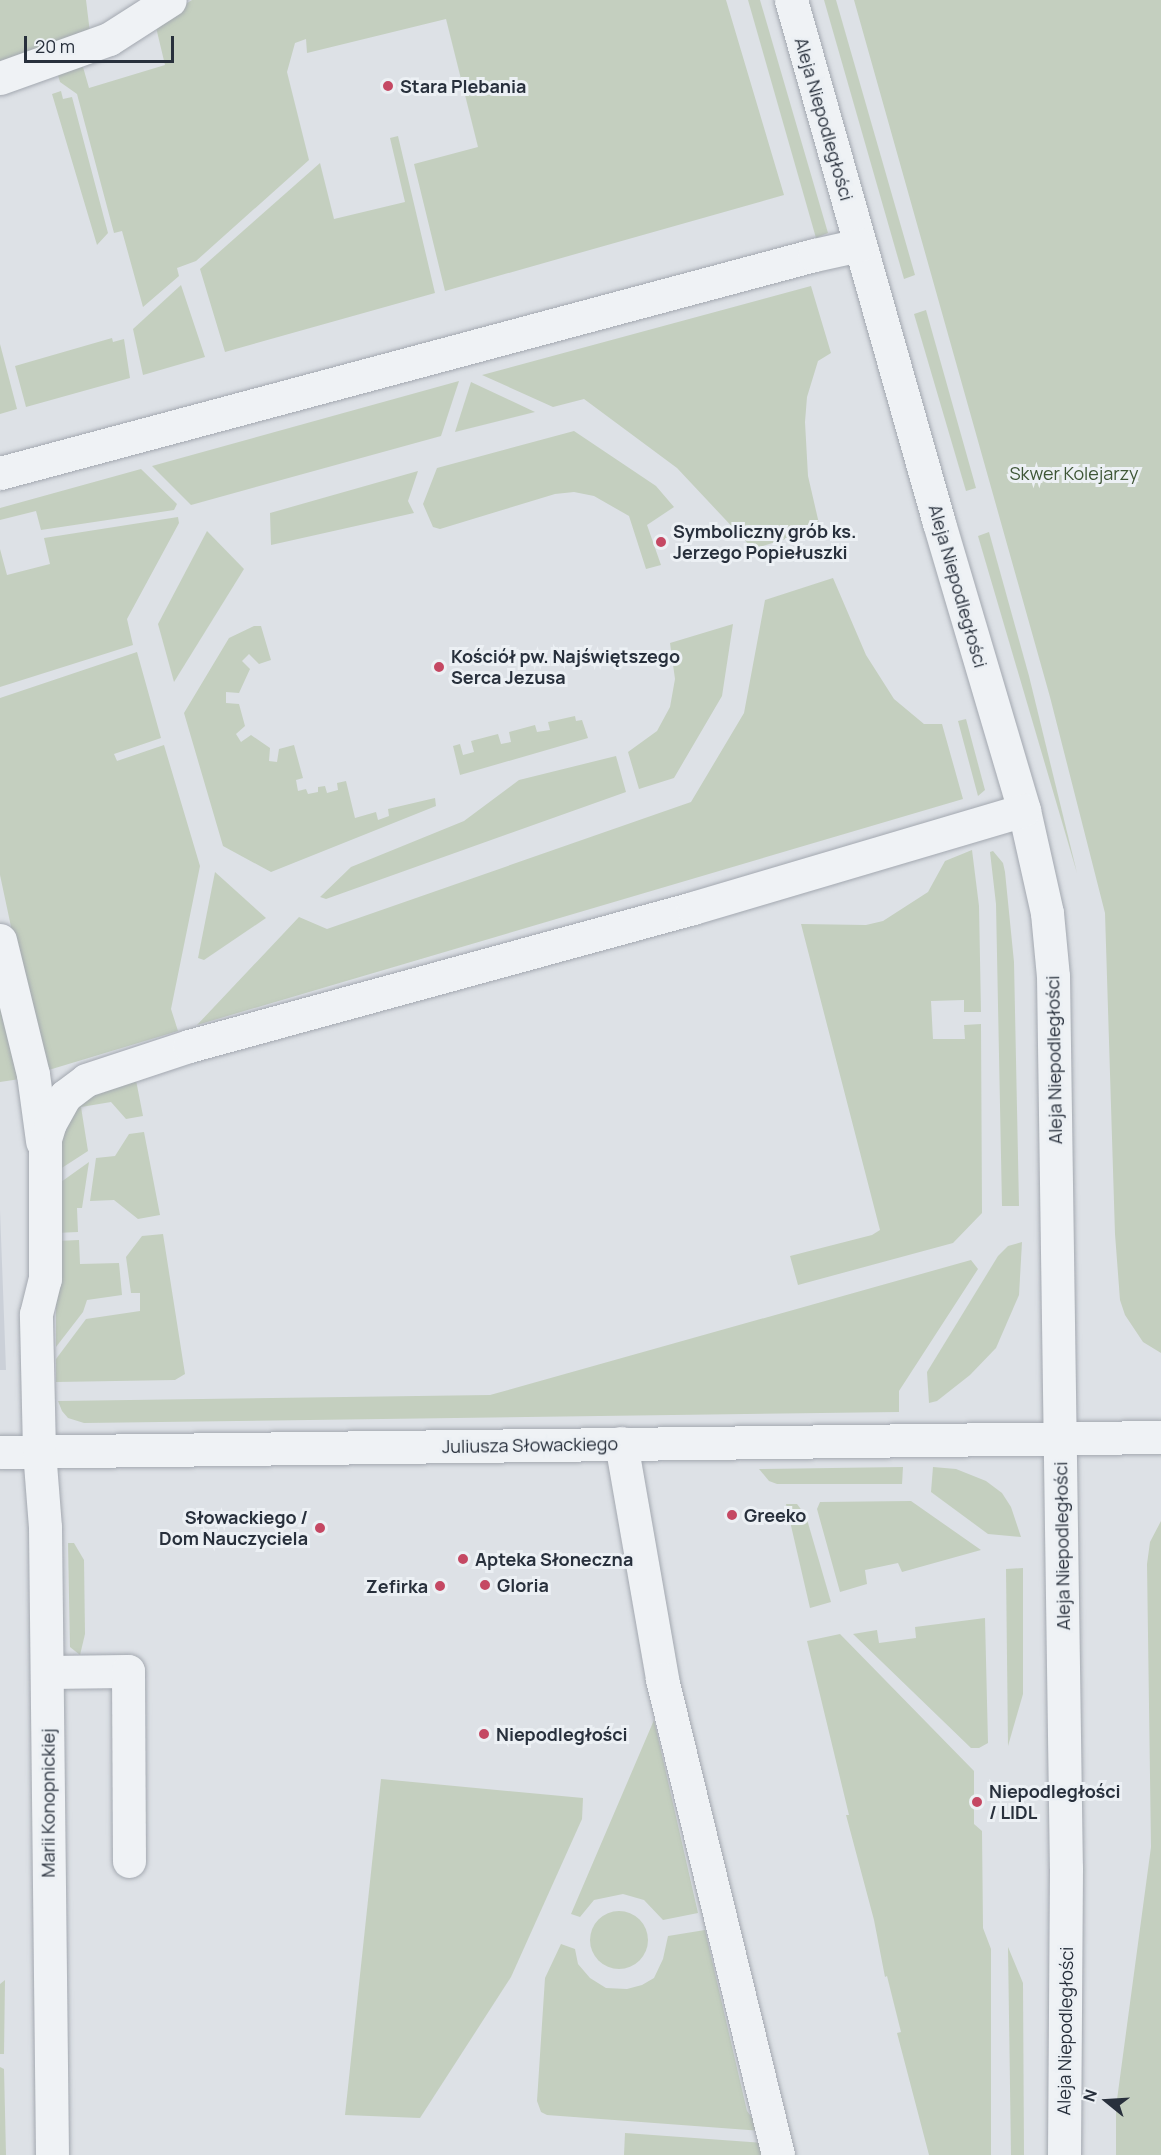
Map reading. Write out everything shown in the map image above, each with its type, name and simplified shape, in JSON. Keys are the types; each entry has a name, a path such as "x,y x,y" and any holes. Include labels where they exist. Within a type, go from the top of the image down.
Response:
{"street":[{"path":"0,78 110,39 170,0"},
{"name":"Aleja Niepodległości","path":"791,0 942,535 1024,810 1047,913 1053,976 1066,1868 1064,2155"},
{"path":"0,473 814,255 860,245"},
{"path":"44,1155 45,1139 56,1108 75,1087 86,1080 189,1046 402,990 693,908 1024,810"},
{"path":"0,940 33,1074 44,1155"},
{"name":"Marii Konopnickiej","path":"44,1155 45,1279 36,1314 39,1452 45,1527 52,2155"},
{"name":"Juliusza Słowackiego","path":"0,1452 1161,1437"},
{"path":"621,1443 662,1679 778,2155"},
{"path":"47,1672 128,1671 129,1861"}],"shaded area":[{"path":"0,1210 6,1370 0,1370"}],"green space":[{"path":"0,0 86,0 90,33 0,66"},
{"path":"192,0 726,0 784,195 445,291 414,164 478,147 446,19 307,53 306,39 295,43 287,72 309,160 196,261 177,268 179,276 143,307 122,231 114,233 77,94 60,82 56,69 81,60 89,88 165,65 155,23"},
{"path":"748,0 760,0 828,233 816,238"},
{"path":"824,0 836,0 915,275 904,279"},
{"name":"Skwer Kolejarzy","path":"854,0 1161,0 1161,1353 1143,1342 1125,1315 1120,1300 1115,1234 1105,913 1050,697"},
{"path":"61,91 63,99 72,97 108,233 97,245 52,94"},
{"path":"398,136 435,293 225,352 200,269 320,163 334,219 405,202 390,138"},
{"path":"181,285 205,357 143,375 133,329"},
{"path":"811,286 831,353 818,361 807,397 805,422 808,476 820,528 753,549 677,468 584,399 553,407 482,375"},
{"path":"926,310 976,488 966,491 914,314"},
{"path":"112,338 113,342 124,339 130,378 26,407 15,366"},
{"path":"0,344 17,409 0,414"},
{"path":"459,381 441,436 191,505 152,466"},
{"path":"471,382 535,412 455,432"},
{"path":"574,431 656,486 674,507 647,525 661,565 646,569 629,516 594,496 574,492 555,494 440,529 433,527 423,504 437,468"},
{"path":"141,469 177,504 174,510 41,530 36,511 0,520 0,508"},
{"path":"418,471 408,501 414,513 271,545 270,513"},
{"path":"178,517 179,523 127,619 133,645 0,687 0,549 7,575 50,564 44,538"},
{"path":"207,531 244,569 174,682 158,624"},
{"path":"989,532 1029,676 1077,873 978,536"},
{"path":"833,578 866,655 894,699 924,724 942,724 963,799 197,1025 299,917 327,929 691,802 744,713 765,600"},
{"path":"733,624 722,696 674,778 639,789 628,752 657,731 670,707 675,679 670,643"},
{"path":"254,626 261,626 271,660 259,664 249,654 242,661 250,669 239,693 226,692 226,703 239,704 245,726 236,734 241,742 251,735 270,748 269,761 277,762 279,749 294,745 303,778 296,780 298,791 306,789 308,794 318,792 318,787 325,786 327,793 338,790 337,783 346,781 355,818 376,812 378,820 389,816 388,809 435,798 436,806 271,872 223,846 184,713 229,638"},
{"path":"137,652 161,738 114,754 117,761 164,745 200,866 171,1009 178,1031 42,1072 0,875 0,698"},
{"path":"575,716 576,721 582,720 588,738 460,775 453,746 460,744 463,755 474,752 471,741 498,734 501,744 511,742 509,732 535,725 537,732 550,730 548,722"},
{"path":"966,719 985,790 978,796 958,721"},
{"path":"616,756 626,792 326,899 320,897 351,867 464,821 519,780"},
{"path":"972,850 979,906 981,1012 964,1012 964,1000 931,1001 933,1039 965,1039 964,1025 981,1024 982,1213 953,1243 798,1285 790,1256 872,1235 880,1230 801,924 866,925 883,921 928,892 945,861"},
{"path":"993,851 1003,863 1005,872 1014,962 1019,1206 1002,1206 996,904 990,852"},
{"path":"215,872 266,918 204,960 198,958"},
{"path":"0,986 20,1079 0,1082"},
{"path":"135,1075 143,1116 126,1119 111,1102 81,1107 88,1151 54,1173 70,1104"},
{"path":"144,1132 160,1215 138,1219 114,1200 90,1201 96,1158 115,1156 129,1134"},
{"path":"89,1162 82,1208 77,1208 78,1232 55,1233 54,1187"},
{"path":"163,1234 185,1374 175,1380 56,1382 56,1359 86,1319 140,1311 140,1293 131,1293 126,1257 142,1236"},
{"path":"79,1240 80,1264 119,1263 122,1295 87,1300 83,1312 56,1347 56,1241"},
{"path":"1022,1242 1019,1295 996,1348 970,1375 937,1401 929,1403 927,1372 998,1256 1008,1246"},
{"path":"971,1260 978,1269 899,1391 899,1412 84,1423 68,1418 58,1401 490,1395"},
{"path":"903,1467 902,1484 777,1484 769,1481 759,1469"},
{"path":"933,1467 956,1469 986,1481 1002,1493 1011,1507 1021,1537 988,1534 931,1492"},
{"path":"911,1501 981,1550 902,1572 898,1563 865,1570 867,1584 840,1592 817,1509 820,1502"},
{"path":"786,1504 797,1504 806,1516 831,1602 810,1608"},
{"path":"1161,1521 1161,2155 1116,2155 1116,2107 1151,1847 1147,1564 1150,1542"},
{"path":"68,1543 74,1543 84,1560 85,1634 80,1655 70,1647"},
{"path":"1023,1568 1023,1694 1008,1746 1006,1569"},
{"path":"985,1618 988,1743 979,1748 971,1748 853,1634 877,1630 879,1643 916,1638 915,1627"},
{"path":"840,1634 974,1771 974,1824 982,1831 983,1928 991,1949 991,2155 929,2155 897,2033 901,2032 887,1976 885,1977 874,1920 846,1815 849,1815 807,1641"},
{"path":"654,1720 698,1913 663,1920 644,1900 623,1894 594,1900 580,1917 571,1914"},
{"path":"381,1779 583,1798 582,1819 511,1977 420,2118 345,2115"},
{"path":"613,1911 625,1911 640,1919 648,1934 648,1946 640,1961 625,1969 613,1969 598,1961 590,1946 590,1934 598,1919"},
{"path":"705,1930 747,2111 762,2131 547,2115 541,2112 537,2101 545,1978 561,1944 575,1949 578,1964 590,1978 606,1988 627,1989 642,1985 654,1978 663,1959 668,1936"},
{"path":"1008,1947 1023,1983 1024,2155 1011,2155"},
{"path":"5,1980 4,2054 0,2054 0,1984"},
{"path":"0,2067 4,2069 6,2155 0,2155"},
{"path":"625,2133 765,2143 762,2155 624,2155"}],"place":[{"name":"Stara Plebania","path":"388,86"},
{"name":"Symboliczny grób ks. Jerzego Popiełuszki","path":"661,542"},
{"name":"Kościół pw. Najświętszego Serca Jezusa","path":"439,667"},
{"name":"Greeko","path":"732,1515"},
{"name":"Słowackiego / Dom Nauczyciela","path":"320,1528"},
{"name":"Apteka Słoneczna","path":"463,1559"},
{"name":"Gloria","path":"485,1585"},
{"name":"Zefirka","path":"440,1586"},
{"name":"Niepodległości","path":"484,1734"},
{"name":"Niepodległości / LIDL","path":"977,1802"}]}
